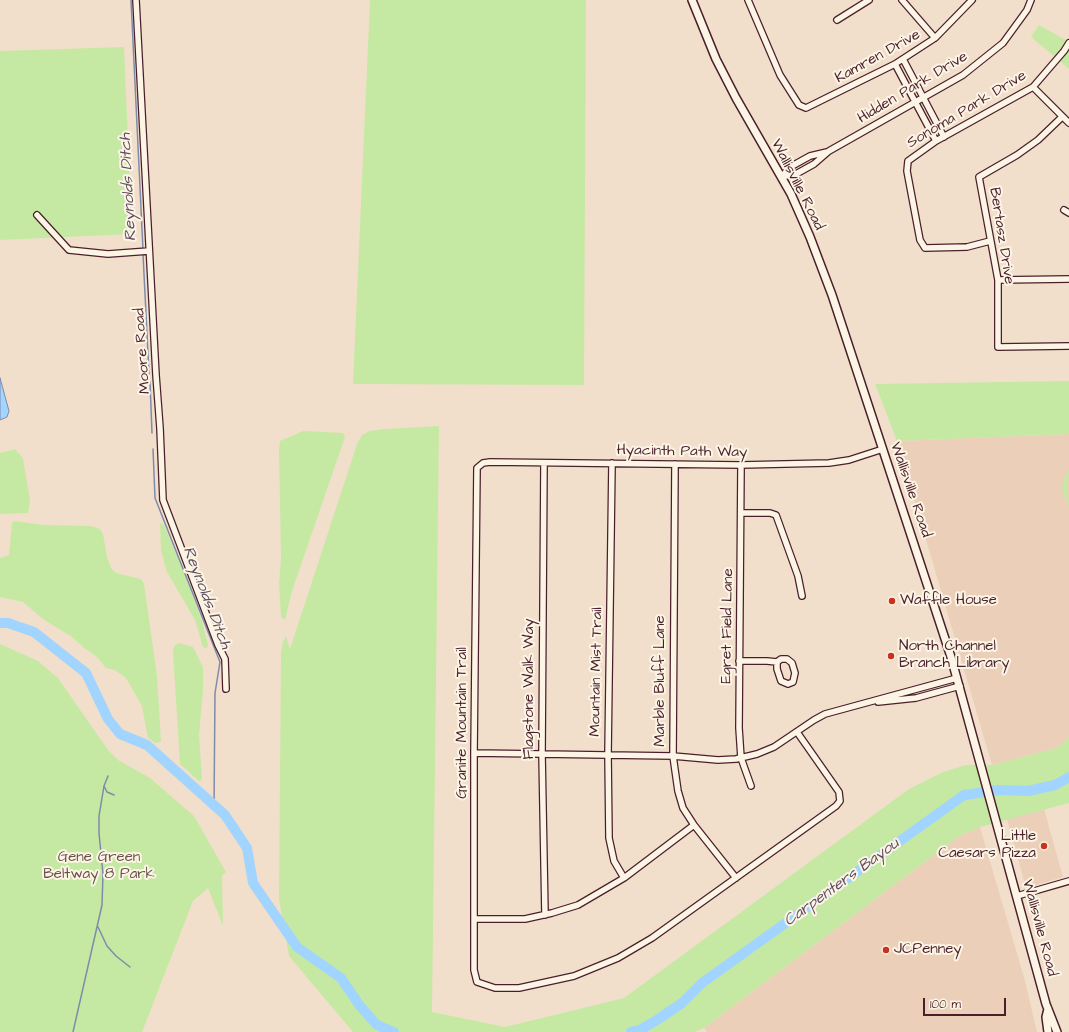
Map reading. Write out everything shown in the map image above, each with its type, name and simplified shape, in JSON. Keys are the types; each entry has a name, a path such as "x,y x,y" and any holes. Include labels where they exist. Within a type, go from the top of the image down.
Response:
{"main road":[{"name":"Wallisville Road","path":"692,0 716,59 743,111 781,176 810,237 830,288 935,604 960,686 1048,1009 1057,1032"},
{"name":"Wallisville Road","path":"1048,1009 1046,1017 1048,1032"}],"street":[{"name":"Moore Road","path":"136,0 163,500 218,645 225,659 226,689"},
{"name":"Kamren Drive","path":"748,0 780,75 799,105 806,108 903,59 935,38 972,0"},
{"path":"837,20 869,0"},
{"path":"902,0 935,38"},
{"name":"Hidden Park Drive","path":"781,176 796,174 814,164 829,151 915,103 963,74 1003,43 1027,10 1031,0"},
{"name":"Sonoma Park Drive","path":"990,241 967,247 925,248 920,240 907,171 908,160 936,141 1033,87 1069,43"},
{"path":"903,59 944,137"},
{"path":"895,64 936,141"},
{"path":"1033,87 1062,117 1069,122"},
{"name":"Bertasz Drive","path":"1062,117 1038,140 1017,155 979,177 998,280 998,347 1069,346"},
{"name":"Hidden Park Drive","path":"781,176 792,166 810,156 829,151"},
{"path":"37,215 69,250 108,254 149,251"},
{"path":"998,280 1069,279"},
{"name":"Hyacinth Path Way","path":"480,465 490,462 741,465 829,463 849,460 883,449"},
{"name":"Flagstone Walk Way","path":"544,463 542,754 545,915"},
{"name":"Mountain Mist Trail","path":"612,463 608,754 609,843 614,860 624,878"},
{"name":"Marble Bluff Lane","path":"675,464 673,756 678,791 683,808 694,825 736,878"},
{"name":"Granite Mountain Trail","path":"480,465 476,477 474,753 474,970 477,982 495,988 519,988 574,976 597,968 635,949 736,878"},
{"name":"Egret Field Lane","path":"741,465 739,728 741,758 751,786"},
{"path":"741,514 770,513 776,515 798,576 802,596"},
{"path":"739,661 777,662 784,658 790,661 796,676 793,682 788,684 781,681 777,669 777,662"},
{"path":"474,753 608,754 673,756 718,760 741,758 770,749 825,714 957,678"},
{"path":"872,702 912,699 960,686"},
{"path":"736,878 836,806 840,798 839,792 797,732"},
{"path":"475,919 518,920 545,915 584,902 624,878 694,825"},
{"path":"1017,896 1069,881"}],"shaded area":[{"path":"1069,434 1069,737 1057,748 992,765 897,441"},
{"path":"1044,809 1063,877 1026,888 1007,819"},
{"path":"980,827 1025,981 1037,1032 707,1032 704,1028 959,836"}],"green space":[{"path":"370,0 586,0 584,385 353,384"},
{"path":"1039,25 1069,42 1069,69 1031,37"},
{"path":"124,47 132,234 0,240 0,51"},
{"path":"1069,381 1069,434 897,441 875,384"},
{"path":"439,426 432,1012 505,1027 624,998 909,789 943,772 966,765 992,765 1057,748 1069,737 1069,803 980,827 959,836 704,1028 695,1032 353,1032 289,956 279,899 281,652 286,636 290,649 357,444 362,435 370,431 384,429"},
{"path":"303,431 343,433 345,437 292,591 285,620 281,617 279,583 281,558 279,450 280,441"},
{"path":"15,449 23,458 30,501 28,513 0,514 0,453"},
{"path":"1069,468 1069,507 1062,490 1064,479"},
{"path":"14,521 44,525 91,526 100,529 103,534 107,557 111,568 116,573 141,579 144,584 157,676 161,742 155,743 148,738 142,706 126,678 115,670 106,668 96,656 72,637 43,619 23,602 0,597 0,558 9,555 12,523"},
{"path":"160,523 164,525 185,574 202,621 208,645 207,648 203,647 195,620 167,572 161,551"},
{"path":"179,643 193,647 203,667 203,691 199,735 202,778 200,782 180,764 173,652 174,646"},
{"name":"Gene Green Beltway 8 Park","path":"0,644 38,661 58,678 108,750 118,760 150,778 194,816 226,872 222,876 223,926 208,888 193,901 142,1032 0,1032"}],"water":[{"path":"0,378 9,411 7,417 0,420"}],"waterway":[{"name":"Reynolds Ditch","path":"131,0 143,250"},
{"name":"Reynolds Ditch","path":"143,254 149,374"},
{"name":"Reynolds Ditch","path":"150,382 152,433"},
{"name":"Reynolds Ditch","path":"153,449 155,498 220,662 215,693 214,806"},
{"name":"Reynolds Ditch","path":"0,623 8,623 34,632 86,673 108,719 120,734 147,745 225,815 247,848 253,883 297,947 341,978 360,1006 377,1025 394,1032"},
{"name":"Carpenters Bayou","path":"143,748 147,745"},
{"path":"73,1032 102,905 103,874 99,816 104,786 108,776"},
{"name":"Carpenters Bayou","path":"631,1032 640,1030 682,1003 702,983 964,795 999,790 1028,791 1055,785 1069,777"},
{"path":"104,786 107,792 114,795"},
{"path":"98,927 107,946 116,956 130,967"}],"place":[{"name":"Waffle House","path":"892,601"},
{"name":"North Channel Branch Library","path":"891,656"},
{"name":"Little Caesars Pizza","path":"1044,846"},
{"name":"JCPenney","path":"886,950"}]}
